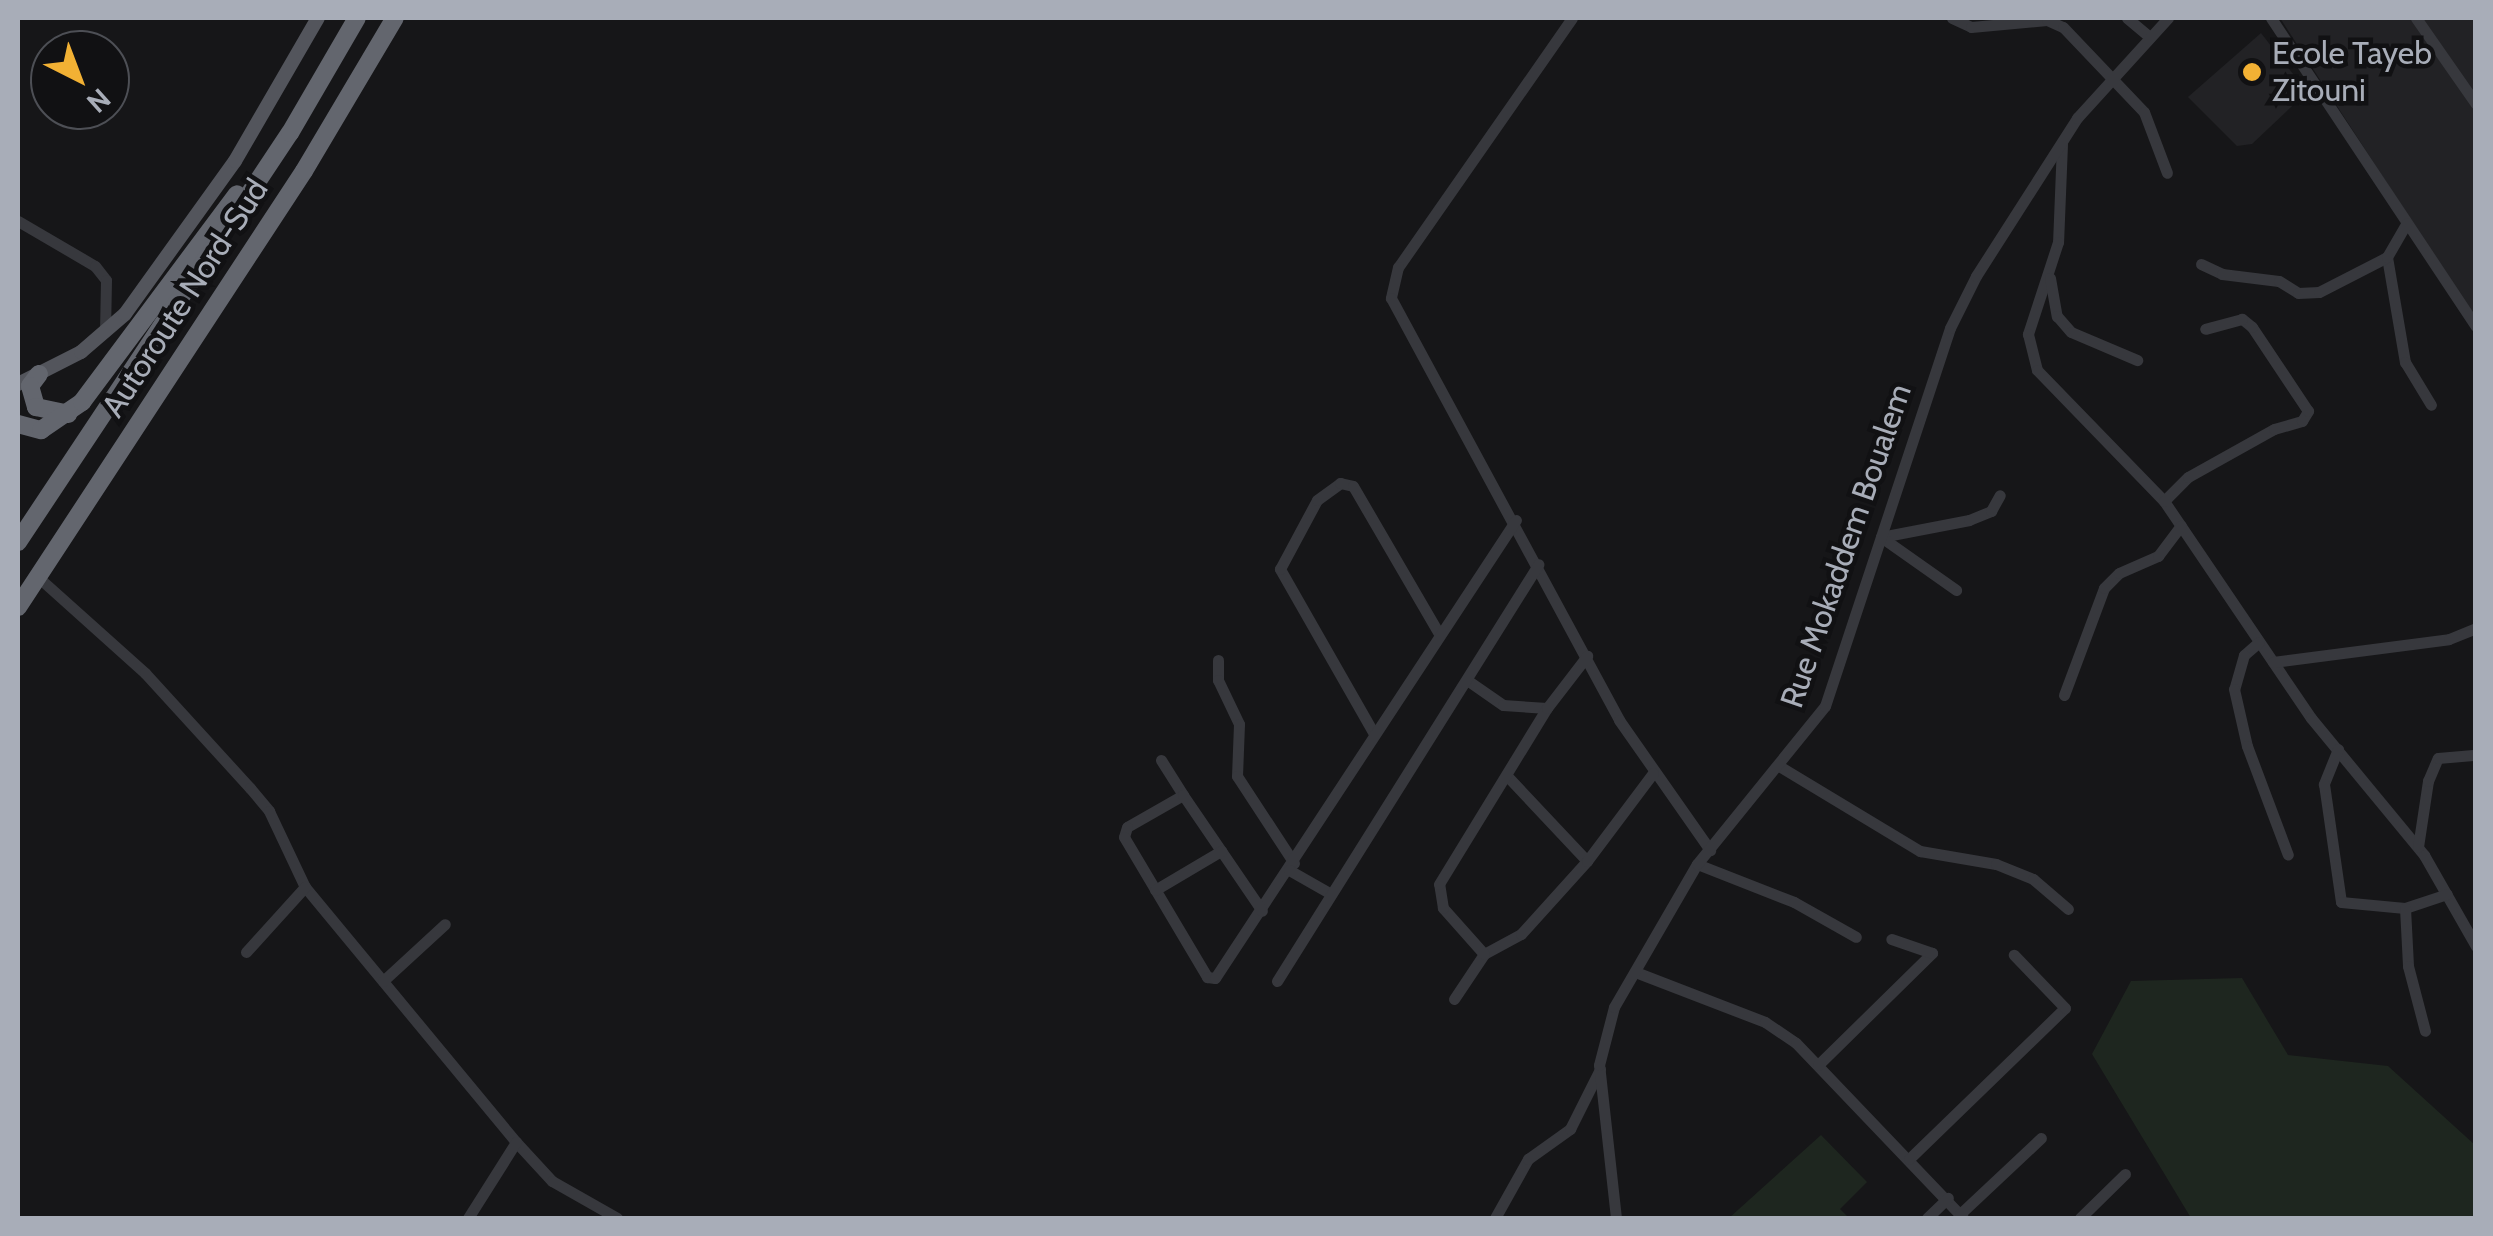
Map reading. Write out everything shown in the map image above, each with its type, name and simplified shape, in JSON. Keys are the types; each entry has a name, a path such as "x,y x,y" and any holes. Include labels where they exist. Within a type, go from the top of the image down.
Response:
{"highway":[{"name":"Autoroute Nord-Sud","path":"18,542 290,133 356,18"},
{"name":"Autoroute Nord-Sud","path":"18,607 304,171 394,18"},
{"path":"18,424 41,430 68,414 290,133"},
{"path":"39,374 30,386 36,407 68,414"}],"main road":[{"path":"18,384 106,332 235,162 318,18"}],"street":[{"path":"1572,18 1392,283 1400,317 1516,520 1587,656 1654,772 1710,850"},
{"path":"1952,18 1971,27 2048,20 2063,27 2144,112 2167,173"},
{"path":"2127,18 2150,36"},
{"name":"Rue Mokaddem Boualem","path":"1616,1218 1600,1069 1600,1044 1614,1007 1638,974 1697,864 1826,706 1950,328 2062,142 2168,18"},
{"path":"2271,18 2476,326"},
{"path":"2416,18 2476,104"},
{"path":"2062,142 2050,276 2058,316 2071,332 2137,360"},
{"path":"18,221 95,266 106,280 106,332"},
{"path":"2201,264 2222,274 2279,281 2298,293 2318,292 2386,257 2407,223"},
{"path":"2386,257 2404,362 2431,405"},
{"path":"2050,276 2031,314 2028,334 2036,370 2164,501 2272,662 2418,847 2474,937"},
{"path":"2164,501 2188,477 2274,429 2302,421 2308,411 2252,327 2242,319 2206,330"},
{"path":"1373,732 1280,569 1317,500 1340,483 1353,486 1438,632"},
{"path":"1881,536 1969,520 1991,511 2000,496"},
{"path":"1183,796 1124,832 1207,976 1222,974 1373,732 1516,520"},
{"path":"2064,695 2104,588 2119,573 2158,556 2180,526"},
{"path":"1881,536 1956,590"},
{"path":"1277,981 1540,564"},
{"path":"38,576 145,673 250,788 269,812 305,887 516,1142 552,1181 617,1218"},
{"path":"2272,662 2449,639 2476,628"},
{"path":"2259,642 2244,656 2234,689 2247,746 2288,856"},
{"path":"1484,954 1443,908 1439,884 1510,778 1547,708 1587,656"},
{"path":"1218,660 1218,680 1240,724 1237,776 1291,866 1331,894"},
{"path":"1468,680 1504,704 1547,708"},
{"path":"2338,749 2324,784 2341,902 2405,908 2447,894"},
{"path":"2418,847 2428,781 2438,758 2476,755"},
{"path":"1160,760 1262,911"},
{"path":"1779,766 1920,851 1996,864 2033,879 2068,908"},
{"path":"1454,998 1484,954 1521,934 1587,861 1654,772"},
{"path":"1510,778 1587,861"},
{"path":"1156,890 1221,851"},
{"path":"1697,864 1794,902 1856,936"},
{"path":"246,952 305,887"},
{"path":"2405,908 2408,966 2425,1031"},
{"path":"383,981 445,924"},
{"path":"1818,1065 1932,953 1891,939"},
{"path":"1909,1159 2065,1008 2014,954"},
{"path":"1638,974 1765,1022 1818,1065 1961,1216 2041,1138"},
{"path":"1496,1218 1528,1159 1570,1129 1600,1069"},
{"path":"468,1218 516,1142"},
{"path":"2080,1218 2125,1174"},
{"path":"1927,1218 1948,1198"}],"shaded area":[{"path":"2280,18 2475,18 2475,319"},
{"name":"Ecole Tayeb Zitouni","path":"2261,33 2307,92 2252,144 2237,146 2188,97"},
{"path":"2242,978 2288,1055 2388,1066 2475,1145 2475,1218 2191,1218 2092,1054 2131,981"},
{"path":"1821,1135 1867,1182 1840,1209 1849,1218 1729,1218"}],"place":[{"name":"Ecole Tayeb Zitouni","path":"2252,72"}]}
